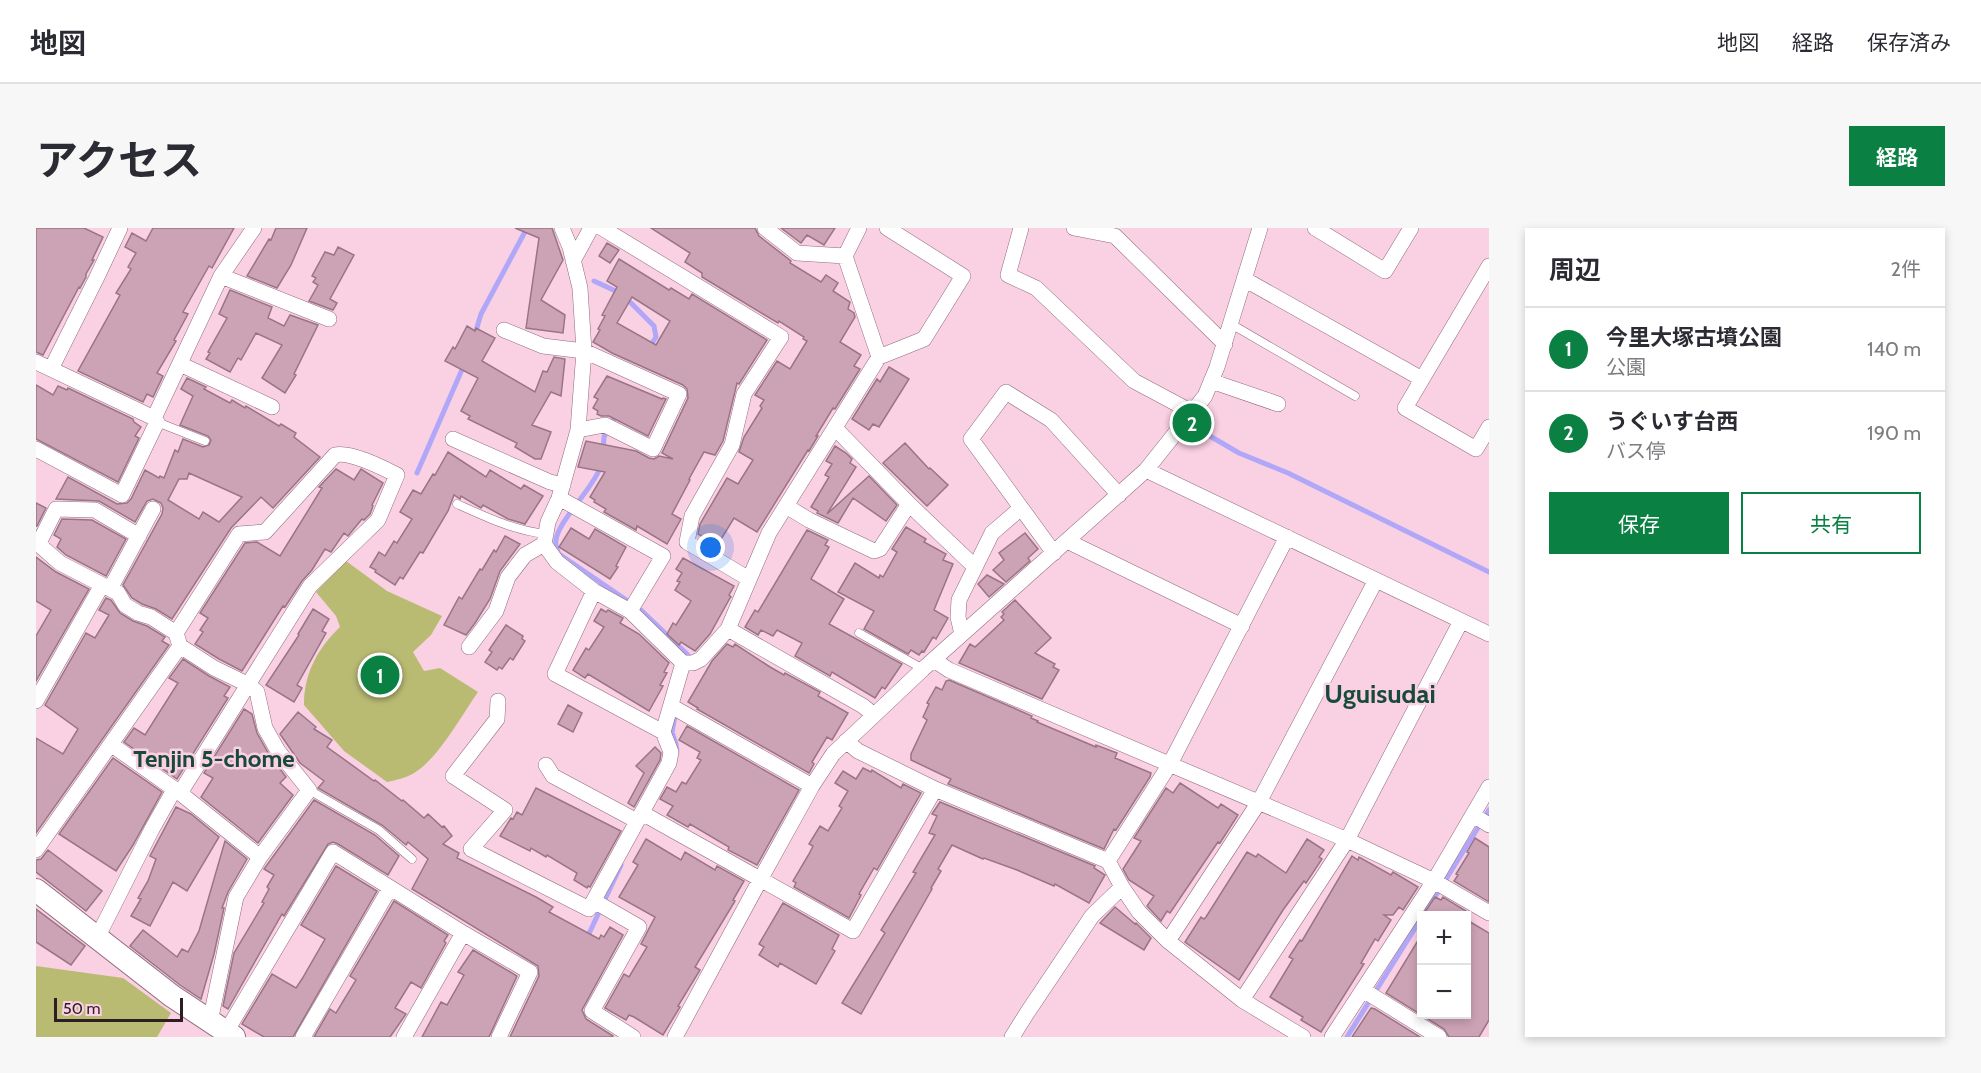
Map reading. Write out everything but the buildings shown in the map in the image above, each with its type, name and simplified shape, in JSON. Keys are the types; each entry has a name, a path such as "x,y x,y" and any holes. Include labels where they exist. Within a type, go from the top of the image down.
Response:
{"street":[{"path":"51,369 120,228"},
{"path":"36,449 122,495 221,276 254,228"},
{"path":"469,648 496,610 508,577 525,555 544,539 548,522 561,491 578,430 584,351 580,288 562,228"},
{"path":"573,261 591,228"},
{"path":"602,228 781,337 744,394 732,446 692,516 687,542 749,579"},
{"path":"765,228 797,253 845,256"},
{"path":"859,228 845,256 879,357"},
{"path":"544,539 557,562 594,591 630,611 683,663 693,663 701,659 728,629 769,532 879,357 924,339 963,276 888,228"},
{"path":"1021,228 1008,275 1036,288 1134,381 1192,412"},
{"path":"1074,228 1118,232 1225,344"},
{"path":"675,1037 760,880 833,754 962,634 1146,470 1205,396 1225,344 1260,228"},
{"path":"1315,228 1385,271 1411,228"},
{"path":"1489,266 1405,408 1476,449 1489,427"},
{"path":"221,276 329,319"},
{"path":"1244,279 1422,379"},
{"path":"504,330 543,346 584,351 679,394 653,449 605,425 578,430"},
{"path":"36,362 155,420"},
{"path":"180,364 272,407"},
{"path":"1212,381 1278,404"},
{"path":"1054,553 971,439 1006,392 1051,420 1119,495"},
{"path":"835,428 975,567"},
{"path":"453,439 550,482 663,556 630,611"},
{"path":"36,850 112,745 178,640 239,534 265,532 335,455 342,453 397,475 378,520 310,586 249,685 147,839 97,938"},
{"path":"1146,470 1489,634"},
{"path":"786,506 809,520 874,551 880,549 909,504"},
{"path":"139,536 95,510 56,508 37,542 60,563 118,593 125,605 138,614 151,617 214,668 249,685 257,692 265,728 278,751 309,790 260,857 236,897 225,945 223,1030"},
{"path":"962,634 958,617 959,600 992,533 1021,508"},
{"path":"36,700 139,536 153,509"},
{"path":"1108,861 1170,764 1287,537"},
{"path":"1067,541 1242,626"},
{"path":"1168,941 1259,802 1376,580"},
{"path":"594,591 555,674 663,732"},
{"path":"1242,1000 1347,840 1461,621"},
{"path":"728,629 863,706 874,715"},
{"path":"498,701 497,719 453,776 505,810 471,849 589,909 669,764 671,752 663,732 683,663"},
{"path":"929,664 949,669 1347,840 1440,884 1489,913"},
{"path":"671,706 813,786"},
{"path":"846,741 858,751 935,789 1108,861 1139,912 1168,941 1242,1000 1303,1037"},
{"path":"112,745 260,857"},
{"path":"546,765 553,776 640,817 854,931 935,789"},
{"path":"1332,1037 1369,993 1481,820 1489,787"},
{"path":"223,1030 333,852 530,972 499,1037"},
{"path":"1012,1037 1092,916 1122,887"},
{"path":"303,1037 390,888"},
{"path":"36,890 172,996 223,1030"},
{"path":"594,901 639,927 591,1011 633,1037"},
{"path":"404,1037 463,933"},
{"path":"1369,993 1439,1037"}],"lane":[{"path":"1231,324 1355,396"},
{"path":"155,420 205,441"},
{"path":"457,504 544,539"},
{"path":"859,633 929,664"},
{"path":"309,790 379,830 412,859"}],"green space":[{"path":"346,561 387,591 442,616 431,635 413,652 424,671 440,668 478,692 449,736 431,758 423,767 401,779 387,782 344,751 304,705 307,682 314,662 319,652 340,627 336,616 316,592"},
{"path":"36,966 123,978 171,1013 157,1037 36,1037"}],"waterway":[{"path":"475,334 481,314 527,228"},
{"path":"594,281 622,294 654,326 656,337 649,348"},
{"path":"417,473 464,365"},
{"path":"603,451 604,437 617,413"},
{"path":"1203,432 1239,453 1288,473 1489,572"},
{"path":"601,466 591,485 558,532 556,540 558,552 641,610 688,655 687,661"},
{"path":"676,711 672,732 677,752"},
{"path":"1426,911 1489,810"},
{"path":"587,938 621,865"},
{"path":"1347,1037 1417,925"}],"place":[{"name":"うぐいす台西","path":"1192,423"},
{"name":"今里大塚古墳公園","path":"380,675"}],"district":[{"name":"Uguisudai","path":"1380,694"},
{"name":"Tenjin 5-chome","path":"214,758"}]}
